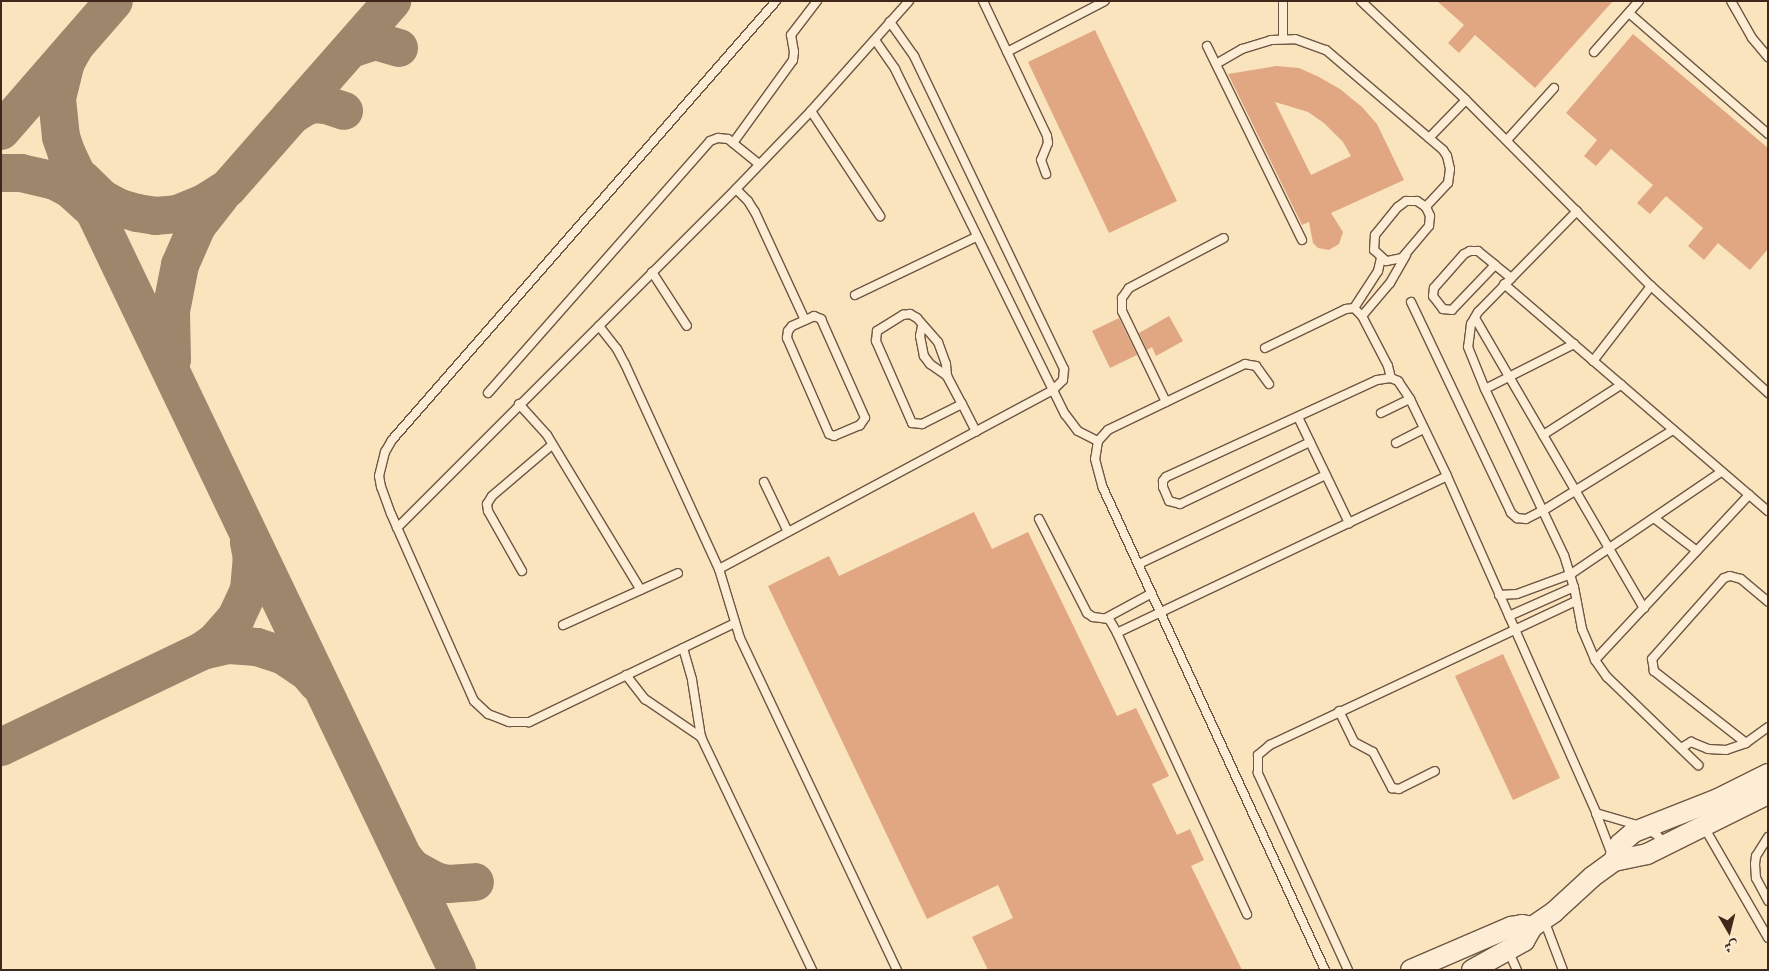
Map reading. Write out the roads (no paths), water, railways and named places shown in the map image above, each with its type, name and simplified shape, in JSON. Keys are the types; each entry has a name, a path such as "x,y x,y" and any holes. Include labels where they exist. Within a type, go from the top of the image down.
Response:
{"street":[{"path":"1614,861 1620,844 1626,837 1644,827 1718,799 1768,774"},
{"path":"1472,970 1524,941 1538,923 1592,877 1614,861 1634,859 1768,794"},
{"path":"1411,970 1510,927 1538,923"}],"lane":[{"path":"735,623 529,722 510,722 488,714 474,701 397,528 383,493 380,476 384,452 392,440 776,1"},
{"path":"733,143 793,60 794,52 791,35 817,1"},
{"path":"397,528 811,111 909,1"},
{"path":"983,1 1047,136 1048,143 1041,160 1046,174"},
{"path":"1007,52 1106,1"},
{"path":"1283,1 1283,38"},
{"path":"1361,1 1466,100 1651,286 1768,393"},
{"path":"1594,52 1639,1"},
{"path":"1731,1 1752,38 1768,57"},
{"path":"1628,13 1768,134"},
{"path":"719,569 1053,390 1063,380 1064,369 914,56 890,22"},
{"path":"1216,64 1242,49 1259,42 1283,38 1307,42 1330,53 1443,150 1450,169 1444,188 1426,206"},
{"path":"875,40 895,69 976,237 1053,390 1072,424 1083,434 1098,441"},
{"path":"1208,46 1302,240"},
{"path":"1506,140 1554,88"},
{"path":"1429,138 1466,100"},
{"path":"811,111 880,216"},
{"path":"488,393 707,144 718,138 728,139 759,164"},
{"path":"736,188 755,212 806,320"},
{"path":"1362,316 1390,283 1406,254 1429,226 1430,216 1426,206 1412,200 1398,207 1373,240 1374,250 1381,258 1397,261 1406,254"},
{"path":"1577,211 1504,284 1475,318 1468,336 1468,347 1544,510 1570,574 1583,634 1595,660 1607,677 1698,765"},
{"path":"855,295 976,237"},
{"path":"1166,402 1122,311 1122,298 1129,288 1224,238"},
{"path":"1495,265 1452,310 1443,309 1433,296 1434,288 1467,252 1478,251 1511,278"},
{"path":"1265,348 1346,309 1354,308 1378,271 1381,258"},
{"path":"652,272 687,326"},
{"path":"1504,284 1768,512"},
{"path":"1593,361 1651,286"},
{"path":"1411,302 1511,513 1522,520 1544,510 1673,430"},
{"path":"1354,308 1362,316 1388,366 1391,378"},
{"path":"962,404 922,424 915,424 910,420 876,341 875,334 879,328 907,314 917,318 922,326 938,342 945,358 947,376 962,404 976,432"},
{"path":"814,316 821,319 864,416 864,421 860,425 834,436 829,434 787,338 789,328 806,320 814,316"},
{"path":"1475,318 1644,608"},
{"path":"599,326 613,343 625,364 719,569 735,623 897,970"},
{"path":"922,326 921,346 924,356 930,364 947,376"},
{"path":"1486,388 1574,344"},
{"path":"1269,384 1256,366 1249,363 1108,430 1098,441 1095,459 1100,480 1324,970"},
{"path":"1310,442 1180,504 1169,501 1162,484 1166,477 1377,380 1391,378 1403,385 1447,476 1596,813 1614,861"},
{"path":"1543,435 1621,385"},
{"path":"1381,413 1410,399"},
{"path":"519,404 539,424 641,590"},
{"path":"1298,416 1349,523"},
{"path":"1396,443 1424,429"},
{"path":"522,571 488,511 487,504 492,496 552,444"},
{"path":"1499,595 1517,594 1570,574 1610,549 1721,472"},
{"path":"1139,564 1326,475"},
{"path":"1117,633 1447,476"},
{"path":"764,482 788,532"},
{"path":"1595,660 1749,495"},
{"path":"1654,518 1698,551"},
{"path":"1039,519 1087,613 1093,617 1106,618 1152,593"},
{"path":"563,626 678,573"},
{"path":"1746,743 1654,670 1652,659 1724,578 1730,576 1741,579 1768,602"},
{"path":"1509,616 1574,587"},
{"path":"1348,970 1256,768 1258,755 1270,745 1339,711 1576,601"},
{"path":"1106,618 1111,622 1117,633 1247,914"},
{"path":"683,648 692,680 701,737 812,970"},
{"path":"626,676 645,699 701,737"},
{"path":"1339,711 1354,742 1373,752 1392,788 1399,789 1435,771"},
{"path":"1680,748 1691,742 1708,749 1720,750 1746,743 1768,727"},
{"path":"1596,813 1644,827 1657,835 1665,845"},
{"path":"1703,826 1768,938"},
{"path":"1768,838 1756,856 1755,864 1756,878 1768,901"},
{"path":"1538,923 1563,970"},
{"path":"1508,950 1517,970"}]}
